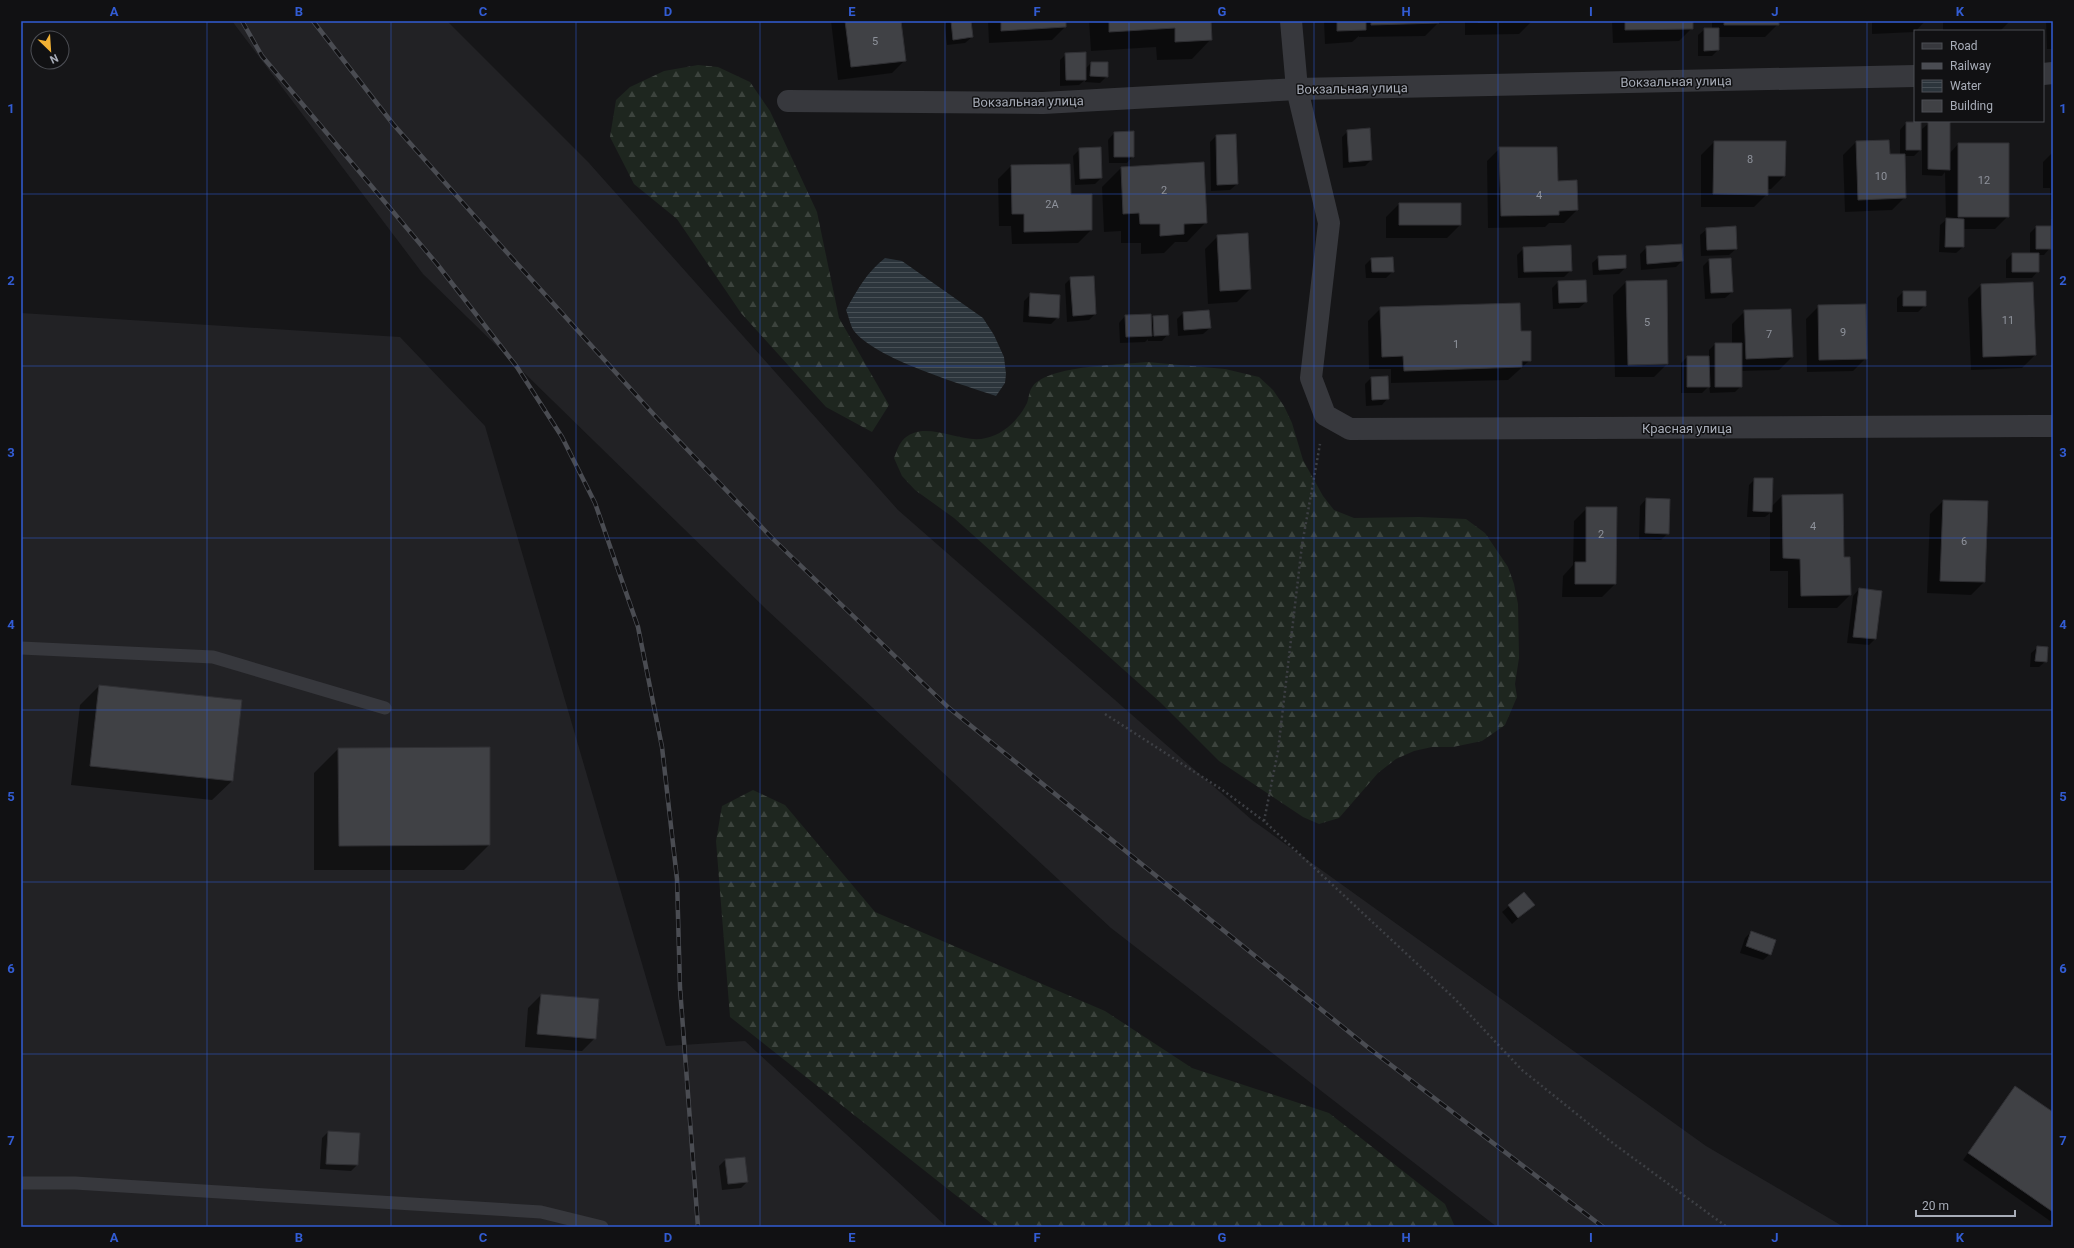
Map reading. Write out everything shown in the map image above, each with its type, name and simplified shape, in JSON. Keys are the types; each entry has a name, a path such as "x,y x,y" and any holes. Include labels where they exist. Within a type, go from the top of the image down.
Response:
{"street":[{"path":"1291,21 1297,89 1329,223 1311,378 1325,415"},
{"name":"Вокзальная улица","path":"788,101 1043,103 1297,89 1914,76"},
{"name":"Красная улица","path":"1325,415 1350,429 2053,426"}],"lane":[{"path":"21,648 213,657 385,708"},
{"path":"21,1183 75,1183 541,1212 602,1227"}],"path":[{"path":"1264,821 1278,751 1302,545 1325,415"},
{"path":"1105,714 1221,789 1264,821 1456,999 1522,1070 1614,1144 1727,1227"}],"shaded area":[{"path":"232,21 447,21 589,163 898,510 1252,820 1706,1146 1844,1227 1497,1227 1111,928 767,610 423,274"},
{"path":"21,313 400,337 485,426 666,1046 745,1041 947,1227 21,1227"}],"green space":[{"path":"698,65 718,67 750,82 770,111 817,212 839,318 889,405 872,432 826,407 741,313 677,219 634,184 610,137 616,100 630,87 664,71"},
{"path":"1147,362 1225,369 1259,377 1273,390 1284,406 1292,423 1303,460 1323,496 1334,510 1354,518 1419,517 1466,519 1485,533 1508,567 1514,584 1518,604 1519,658 1515,684 1517,697 1505,725 1482,741 1453,747 1432,747 1414,751 1396,759 1378,773 1339,818 1319,824 1303,817 1219,761 1161,703 954,518 915,490 902,476 894,458 902,441 911,434 920,431 931,431 976,439 986,438 999,433 1020,415 1027,403 1033,386 1042,379 1054,374 1087,367"},
{"path":"753,790 785,805 875,912 1105,1011 1192,1068 1329,1113 1445,1204 1455,1227 996,1227 730,1017 716,841 722,806"}],"water":[{"path":"885,258 902,261 983,318 994,335 1004,357 1006,374 1005,383 996,396 941,378 899,361 865,341 854,331 846,310 858,288 873,269"}],"building":[{"path":"845,21 901,21 906,61 851,67"},
{"path":"951,21 971,21 973,37 953,40"},
{"path":"1001,21 1066,21 1066,27 1001,31"},
{"path":"1109,21 1211,21 1212,40 1175,42 1175,28 1109,32"},
{"path":"1337,21 1366,21 1366,30 1337,31"},
{"path":"1371,21 1439,21 1439,23 1371,25"},
{"path":"1478,21 1533,21 1478,22"},
{"path":"1625,21 1693,21 1693,29 1625,30"},
{"path":"1724,21 1779,21 1779,25 1724,25"},
{"path":"1704,28 1719,28 1719,50 1704,51"},
{"path":"1086,52 1086,80 1066,80 1065,53"},
{"path":"1091,62 1108,62 1108,77 1090,76"},
{"path":"1906,122 1921,122 1921,150 1906,150"},
{"path":"1928,122 1950,122 1950,170 1928,169"},
{"path":"1370,128 1372,160 1349,162 1347,130"},
{"path":"1134,131 1134,157 1114,157 1114,132"},
{"path":"1236,134 1238,184 1217,185 1216,135"},
{"path":"1889,140 1890,154 1905,154 1906,198 1858,200 1856,141"},
{"path":"1714,141 1786,141 1785,176 1768,176 1768,195 1713,194"},
{"path":"1958,143 2009,143 2009,217 1958,217"},
{"path":"1101,147 1102,178 1080,179 1079,148"},
{"path":"1499,147 1557,147 1558,181 1577,180 1578,210 1559,211 1559,215 1501,216"},
{"path":"1204,162 1207,223 1184,224 1184,234 1160,236 1160,224 1140,224 1139,213 1123,214 1121,167"},
{"path":"1070,164 1071,194 1092,194 1092,230 1024,232 1024,214 1012,214 1011,165"},
{"path":"1399,203 1461,203 1461,225 1399,225"},
{"path":"1946,218 1964,219 1964,247 1945,247"},
{"path":"1736,226 1737,249 1707,250 1706,228"},
{"path":"2036,226 2051,226 2051,249 2036,249"},
{"path":"1248,233 1251,289 1220,291 1217,235"},
{"path":"1682,244 1683,261 1647,264 1646,246"},
{"path":"1571,245 1572,271 1524,272 1523,247"},
{"path":"2012,253 2039,253 2039,272 2012,272"},
{"path":"1626,255 1626,268 1599,270 1598,256"},
{"path":"1393,257 1394,272 1372,272 1371,258"},
{"path":"1731,258 1733,292 1711,293 1709,259"},
{"path":"1094,276 1096,314 1073,316 1070,277"},
{"path":"1586,280 1587,302 1559,303 1558,281"},
{"path":"1667,280 1668,364 1628,365 1626,281"},
{"path":"2033,282 2036,355 1983,357 1981,284"},
{"path":"1903,291 1926,291 1926,306 1903,306"},
{"path":"1030,293 1060,295 1059,318 1029,316"},
{"path":"1520,303 1521,331 1531,331 1531,361 1522,361 1522,367 1404,371 1403,356 1382,357 1380,307"},
{"path":"1866,304 1867,359 1819,360 1818,305"},
{"path":"1791,309 1793,357 1746,359 1744,310"},
{"path":"1209,310 1211,328 1184,330 1183,312"},
{"path":"1151,314 1152,336 1126,337 1125,315"},
{"path":"1168,315 1169,335 1154,336 1153,316"},
{"path":"1715,343 1742,343 1742,387 1715,387"},
{"path":"1687,356 1709,356 1710,387 1687,387"},
{"path":"1388,376 1389,399 1372,400 1371,377"},
{"path":"1754,478 1773,478 1772,512 1753,511"},
{"path":"1843,494 1844,557 1850,557 1851,595 1801,596 1800,559 1783,558 1782,495"},
{"path":"1646,498 1670,499 1669,534 1645,533"},
{"path":"1943,500 1988,501 1985,582 1940,581"},
{"path":"1586,507 1617,507 1616,584 1575,584 1575,562 1586,562"},
{"path":"1859,588 1882,591 1876,639 1853,637"},
{"path":"2037,646 2048,647 2047,662 2035,661"},
{"path":"99,685 242,700 233,781 90,766"},
{"path":"490,747 490,845 339,846 338,748"},
{"path":"1524,892 1535,905 1518,918 1508,905"},
{"path":"1751,931 1776,940 1771,955 1746,946"},
{"path":"541,994 599,999 596,1039 537,1034"},
{"path":"2015,1086 2053,1112 2053,1212 1968,1153"},
{"path":"328,1131 360,1133 358,1165 326,1164"},
{"path":"745,1157 748,1182 728,1184 725,1159"}],"railway":[{"path":"242,21 262,56 437,264 517,367 562,437 595,503 638,627 662,747 677,879 680,988 698,1227"},
{"path":"313,21 393,124 657,418 773,539 949,708 1370,1049 1603,1227"}]}
